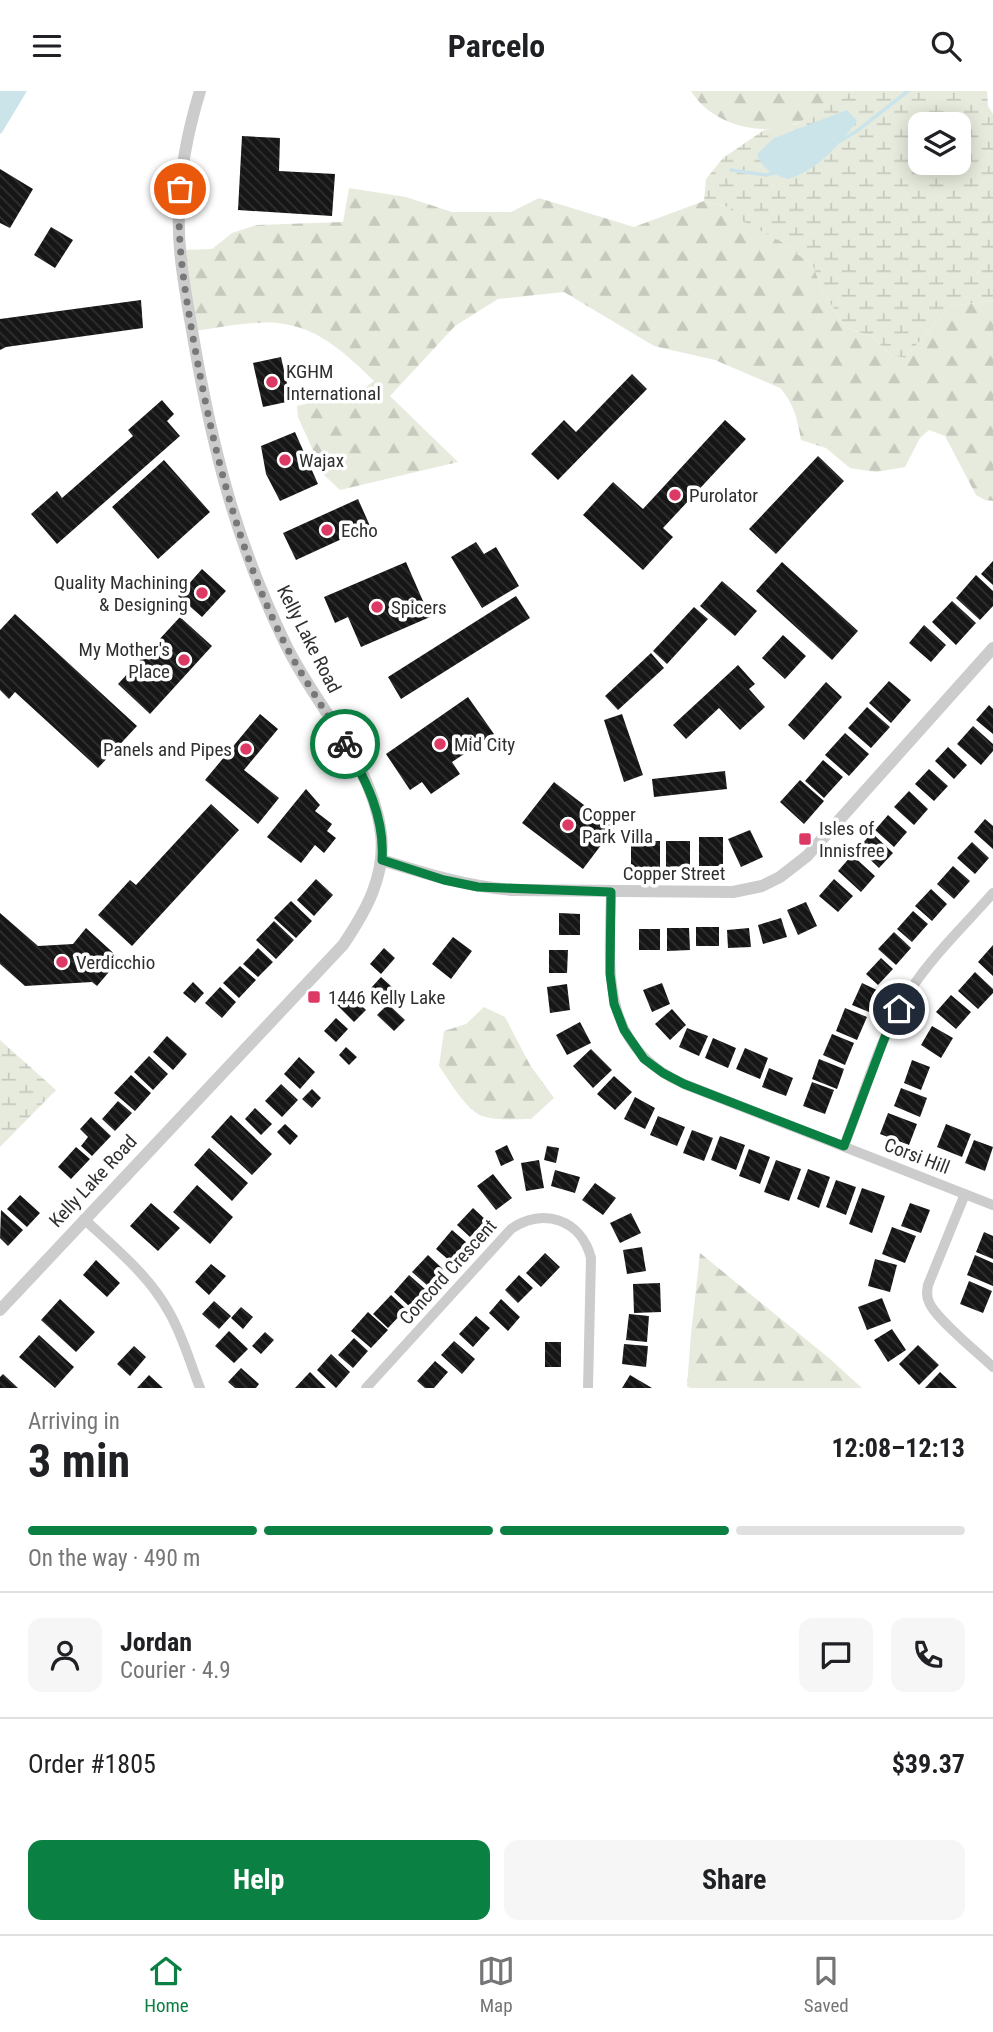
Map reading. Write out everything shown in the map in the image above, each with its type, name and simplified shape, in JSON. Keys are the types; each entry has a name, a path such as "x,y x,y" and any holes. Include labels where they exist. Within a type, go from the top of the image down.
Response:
{"street":[{"name":"Kelly Lake Road","path":"0,1310 343,945 362,918 376,887 382,860 381,831 370,790 286,645 243,543 212,440 184,277 178,214 182,169 200,91"},
{"name":"Copper Street","path":"382,860 444,880 478,887 723,893 762,885 795,867 820,843 993,648"},
{"name":"Corsi Hill","path":"611,892 610,974 614,1004 624,1030 644,1059 684,1084 993,1205"},
{"path":"844,1146 888,1029 903,1001 931,963 993,893"},
{"path":"965,1193 928,1285 927,1295 929,1305 993,1367"},
{"name":"Concord Crescent","path":"366,1388 511,1229 524,1220 544,1216 565,1223 576,1231 589,1248 588,1388"},
{"path":"84,1219 137,1269 159,1294 177,1328 201,1388"}],"green space":[{"path":"691,91 853,91 804,120 768,129 724,120 711,112"},
{"path":"853,91 987,91 988,106 993,114 993,301 950,306 905,358 890,355 873,337 845,327 823,291 813,266 782,242 744,222 728,207 704,201 706,179 723,158 764,130 796,124"},
{"path":"349,188 406,197 452,212 511,212 539,198 634,227 704,201 728,207 745,222 782,242 813,266 823,291 845,327 873,337 890,355 905,358 950,306 993,301 993,501 976,495 945,436 929,430 920,438 905,467 876,472 850,468 826,448 801,440 795,413 780,388 715,360 654,346 564,292 498,299 455,326 390,396 458,462 340,490 324,475 298,417 297,406 362,390 374,381 334,345 297,327 263,323 193,331 181,250 212,249 232,233 257,225 343,222"},
{"path":"484,1007 505,1017 530,1065 554,1098 531,1119 494,1119 476,1113 458,1094 439,1066 444,1031 466,1024"},
{"path":"0,1040 56,1090 0,1147"},
{"path":"700,1253 830,1359 862,1388 687,1386"}],"water":[{"path":"0,91 27,91 1,134 0,133"},
{"path":"847,110 857,121 835,148 809,170 788,179 769,171 759,159 757,154 774,138"}],"building":[{"path":"242,136 280,138 279,171 335,174 332,216 238,210"},
{"path":"0,169 33,189 10,228 0,223"},
{"path":"51,227 73,240 55,268 34,255"},
{"path":"141,300 143,328 0,350 0,319"},
{"name":"KGHM International","path":"281,357 291,401 263,407 253,363"},
{"path":"632,374 647,389 558,480 531,454 564,420 576,432"},
{"path":"162,400 174,414 167,421 180,436 57,544 31,514 57,491 62,498 133,436 128,430"},
{"name":"Purolator","path":"725,420 746,439 663,528 673,537 643,570 583,515 613,482 643,509"},
{"name":"Wajax","path":"295,432 318,484 280,501 266,474 261,446"},
{"path":"818,456 844,481 776,554 749,529"},
{"path":"164,460 210,512 158,559 112,507"},
{"name":"Echo","path":"358,499 370,526 296,560 283,533"},
{"path":"476,542 484,554 496,547 519,586 482,608 451,557"},
{"path":"993,561 993,585 981,574"},
{"name":"Spicers","path":"406,562 430,617 361,647 348,617 335,623 324,597"},
{"path":"782,562 858,631 832,660 756,591"},
{"name":"Quality Machining & Designing","path":"202,569 226,591 202,617 178,596"},
{"path":"976,575 993,591 993,606 980,620 956,598"},
{"path":"722,581 757,611 735,636 700,606"},
{"path":"516,596 530,618 401,699 388,677"},
{"path":"952,601 976,623 956,645 932,622"},
{"path":"694,607 708,619 667,664 653,651"},
{"path":"15,614 137,726 98,768 15,692 9,699 0,690 0,630"},
{"path":"180,617 212,646 150,714 118,684"},
{"path":"924,625 946,645 931,662 909,643"},
{"path":"783,635 806,656 785,679 762,658"},
{"path":"651,653 664,668 618,710 605,696"},
{"path":"738,665 755,684 749,689 765,707 740,730 719,708 686,739 673,725"},
{"path":"889,681 911,700 891,723 869,703"},
{"path":"826,682 842,697 804,740 788,725"},
{"name":"Mid City","path":"468,697 494,734 452,762 460,774 431,794 422,782 410,790 386,754"},
{"path":"989,705 993,709 993,734 976,720"},
{"path":"867,707 890,727 871,748 848,728"},
{"name":"Panels and Pipes","path":"260,714 278,729 244,770 279,798 258,824 205,780"},
{"path":"622,714 643,775 624,782 604,720"},
{"path":"973,726 993,744 993,751 981,765 957,744"},
{"path":"845,733 869,754 849,776 825,755"},
{"path":"948,747 967,765 954,779 935,761"},
{"path":"823,760 843,777 824,798 805,781"},
{"path":"929,769 948,786 934,801 915,784"},
{"path":"725,771 727,789 654,797 652,779"},
{"path":"800,780 824,801 804,824 780,802"},
{"name":"Copper Park Villa","path":"554,782 614,828 583,869 522,823"},
{"path":"306,789 320,805 315,811 332,824 327,831 336,838 324,853 315,845 301,863 267,837"},
{"path":"909,791 928,809 914,825 894,807"},
{"path":"211,804 239,830 132,946 98,915 130,880 136,885"},
{"path":"888,815 907,832 894,847 875,830"},
{"path":"985,819 993,826 993,849 974,832"},
{"path":"750,830 763,857 741,867 728,839"},
{"path":"872,833 893,853 879,868 858,848"},
{"path":"699,837 723,837 723,866 699,866"},
{"path":"631,841 660,841 660,868 631,868"},
{"path":"666,841 690,841 690,866 666,867"},
{"path":"972,842 989,858 975,874 957,858"},
{"path":"852,855 875,876 861,892 838,871"},
{"path":"953,866 970,881 954,899 937,884"},
{"path":"316,879 333,895 314,916 297,900"},
{"path":"834,879 853,896 838,912 819,896"},
{"path":"931,889 947,904 932,921 915,906"},
{"path":"291,901 312,921 296,938 274,918"},
{"path":"806,902 817,926 798,935 787,910"},
{"path":"913,911 928,924 912,942 897,929"},
{"path":"0,913 38,946 73,944 86,928 120,959 97,986 92,982 25,986 0,964"},
{"path":"559,913 580,914 580,935 559,935"},
{"path":"781,918 787,937 763,944 758,925"},
{"path":"274,921 294,940 276,959 256,940"},
{"path":"696,927 719,927 719,946 696,946"},
{"path":"667,928 689,928 690,950 667,951"},
{"path":"749,928 751,947 728,948 727,930"},
{"path":"639,929 660,929 660,950 639,950"},
{"path":"894,932 911,948 896,965 878,949"},
{"path":"453,937 472,951 451,979 432,964"},
{"path":"993,945 993,976 978,962"},
{"path":"258,948 273,962 258,977 243,964"},
{"path":"384,948 395,958 381,974 370,964"},
{"path":"549,950 568,950 567,973 549,973"},
{"path":"881,958 893,969 878,985 866,974"},
{"path":"240,966 256,980 239,998 223,983"},
{"path":"975,972 993,989 993,993 978,1009 958,991"},
{"path":"381,977 392,987 382,997 371,988"},
{"path":"193,982 204,993 195,1003 183,993"},
{"path":"662,983 670,1004 652,1012 643,990"},
{"path":"862,983 879,991 869,1012 852,1005"},
{"path":"567,984 570,1010 550,1013 547,987"},
{"path":"220,987 236,1002 222,1018 205,1003"},
{"path":"345,990 366,1010 354,1022 334,1002"},
{"path":"951,995 971,1012 956,1029 936,1012"},
{"path":"388,1004 405,1020 394,1031 377,1015"},
{"path":"845,1008 867,1017 857,1040 836,1031"},
{"path":"672,1009 686,1025 670,1040 655,1024"},
{"path":"336,1018 348,1029 336,1042 324,1031"},
{"path":"580,1022 591,1043 567,1055 556,1035"},
{"path":"932,1026 953,1038 941,1058 921,1045"},
{"path":"687,1028 708,1036 699,1056 679,1047"},
{"path":"832,1034 854,1043 845,1065 823,1055"},
{"path":"167,1036 187,1054 173,1070 153,1052"},
{"path":"713,1038 736,1048 728,1068 705,1058"},
{"path":"346,1047 357,1057 349,1065 339,1055"},
{"path":"745,1048 768,1058 760,1079 736,1069"},
{"path":"591,1049 612,1070 593,1088 573,1066"},
{"path":"149,1056 168,1074 153,1090 134,1072"},
{"path":"299,1057 315,1072 300,1089 284,1074"},
{"path":"819,1059 844,1069 837,1089 812,1079"},
{"path":"912,1060 930,1067 921,1090 904,1083"},
{"path":"769,1068 793,1078 786,1096 762,1087"},
{"path":"131,1075 151,1093 135,1111 114,1093"},
{"path":"614,1076 632,1092 615,1110 597,1094"},
{"path":"812,1082 834,1090 825,1114 803,1106"},
{"path":"281,1084 298,1100 282,1117 265,1101"},
{"path":"901,1088 927,1098 920,1117 894,1106"},
{"path":"312,1089 321,1098 312,1108 302,1099"},
{"path":"635,1097 655,1108 645,1129 624,1119"},
{"path":"118,1101 132,1113 115,1131 102,1119"},
{"path":"255,1108 272,1124 261,1135 245,1119"},
{"path":"888,1113 917,1124 909,1145 880,1134"},
{"path":"231,1115 272,1154 252,1175 211,1137"},
{"path":"658,1116 685,1127 677,1146 650,1135"},
{"path":"91,1117 111,1136 92,1156 81,1146 88,1137 80,1129"},
{"path":"285,1124 298,1136 290,1145 277,1132"},
{"path":"946,1124 971,1134 962,1157 937,1147"},
{"path":"692,1130 713,1138 704,1161 683,1153"},
{"path":"720,1136 745,1145 736,1170 711,1160"},
{"path":"974,1140 993,1147 985,1171 965,1163"},
{"path":"507,1145 514,1160 501,1166 495,1151"},
{"path":"547,1146 559,1148 556,1163 544,1160"},
{"path":"76,1147 90,1159 71,1179 58,1167"},
{"path":"209,1148 248,1183 232,1201 194,1165"},
{"path":"749,1149 770,1157 760,1184 739,1176"},
{"path":"539,1160 544,1188 526,1191 521,1163"},
{"path":"776,1160 801,1169 789,1201 764,1192"},
{"path":"808,1169 830,1177 819,1208 797,1199"},
{"path":"555,1170 580,1177 575,1193 551,1186"},
{"path":"493,1174 512,1198 496,1210 477,1186"},
{"path":"836,1180 856,1187 846,1215 826,1207"},
{"path":"595,1183 616,1198 603,1215 582,1200"},
{"path":"197,1185 233,1217 210,1244 173,1212"},
{"path":"862,1188 885,1196 872,1233 849,1224"},
{"path":"20,1195 40,1213 27,1227 7,1209"},
{"path":"151,1203 180,1228 158,1251 130,1226"},
{"path":"910,1203 930,1210 921,1233 901,1226"},
{"path":"473,1208 486,1220 470,1237 457,1225"},
{"path":"1,1210 23,1230 8,1246 0,1238"},
{"path":"631,1213 641,1233 620,1243 610,1223"},
{"path":"892,1227 916,1236 905,1263 882,1254"},
{"path":"452,1230 466,1242 450,1261 436,1249"},
{"path":"984,1232 993,1236 993,1259 976,1252"},
{"path":"642,1247 646,1271 627,1274 623,1250"},
{"path":"545,1253 560,1267 541,1287 526,1273"},
{"path":"428,1255 443,1269 428,1286 412,1272"},
{"path":"975,1255 993,1263 993,1286 967,1275"},
{"path":"875,1259 897,1265 890,1292 868,1286"},
{"path":"96,1260 120,1283 107,1297 83,1275"},
{"path":"211,1264 226,1276 209,1295 195,1282"},
{"path":"409,1275 425,1289 409,1306 394,1292"},
{"path":"519,1275 533,1288 518,1303 505,1290"},
{"path":"969,1281 992,1291 983,1313 960,1304"},
{"path":"660,1283 661,1312 634,1313 633,1284"},
{"path":"391,1295 406,1309 388,1328 373,1314"},
{"path":"882,1298 891,1321 867,1330 858,1307"},
{"path":"60,1299 95,1332 76,1352 41,1320"},
{"path":"501,1299 520,1317 508,1331 489,1313"},
{"path":"214,1301 231,1316 219,1329 202,1314"},
{"path":"241,1307 253,1317 243,1329 231,1318"},
{"path":"368,1312 388,1330 371,1348 351,1331"},
{"path":"629,1314 649,1316 647,1342 626,1340"},
{"path":"476,1316 490,1328 473,1347 459,1334"},
{"path":"892,1329 906,1350 888,1362 874,1340"},
{"path":"229,1331 248,1349 234,1363 215,1346"},
{"path":"265,1332 274,1340 261,1354 252,1346"},
{"path":"39,1335 74,1367 55,1388 19,1357"},
{"path":"354,1338 368,1351 353,1368 338,1355"},
{"path":"454,1341 475,1359 462,1374 441,1355"},
{"path":"545,1342 561,1342 561,1367 545,1367"},
{"path":"624,1344 648,1346 646,1367 622,1364"},
{"path":"918,1345 939,1365 919,1385 899,1364"},
{"path":"134,1346 146,1357 130,1376 117,1364"},
{"path":"331,1354 350,1372 336,1388 317,1370"},
{"path":"435,1361 448,1372 434,1388 425,1388 417,1381"},
{"path":"241,1368 259,1384 256,1388 235,1388 228,1382"},
{"path":"310,1372 326,1388 295,1388"},
{"path":"940,1372 957,1388 925,1388"},
{"path":"3,1374 18,1388 0,1388 0,1377"},
{"path":"149,1375 163,1388 137,1388"},
{"path":"630,1375 652,1388 622,1388"}],"waterway":[{"path":"840,141 908,91"},
{"path":"731,170 766,175 774,173"}],"way so far":[{"path":"180,189 178,214 184,277 212,440 227,497 243,543 286,645 345,744"}],"place":[{"name":"KGHM International","path":"272,382"},
{"name":"Wajax","path":"285,460"},
{"name":"Purolator","path":"675,495"},
{"name":"Echo","path":"327,530"},
{"name":"Quality Machining & Designing","path":"202,593"},
{"name":"Spicers","path":"377,607"},
{"name":"My Mother's Place","path":"184,660"},
{"name":"Mid City","path":"440,744"},
{"name":"Panels and Pipes","path":"246,749"},
{"name":"Copper Park Villa","path":"568,825"},
{"name":"Isles of Innisfree","path":"805,839"},
{"name":"Verdicchio","path":"62,962"},
{"name":"1446 Kelly Lake","path":"314,997"}],"route":[{"path":"345,744 370,790 377,811 382,860 444,880 478,887 611,892 610,974 618,1018 630,1042 644,1059 673,1079 844,1146 888,1029 899,1009"}]}
